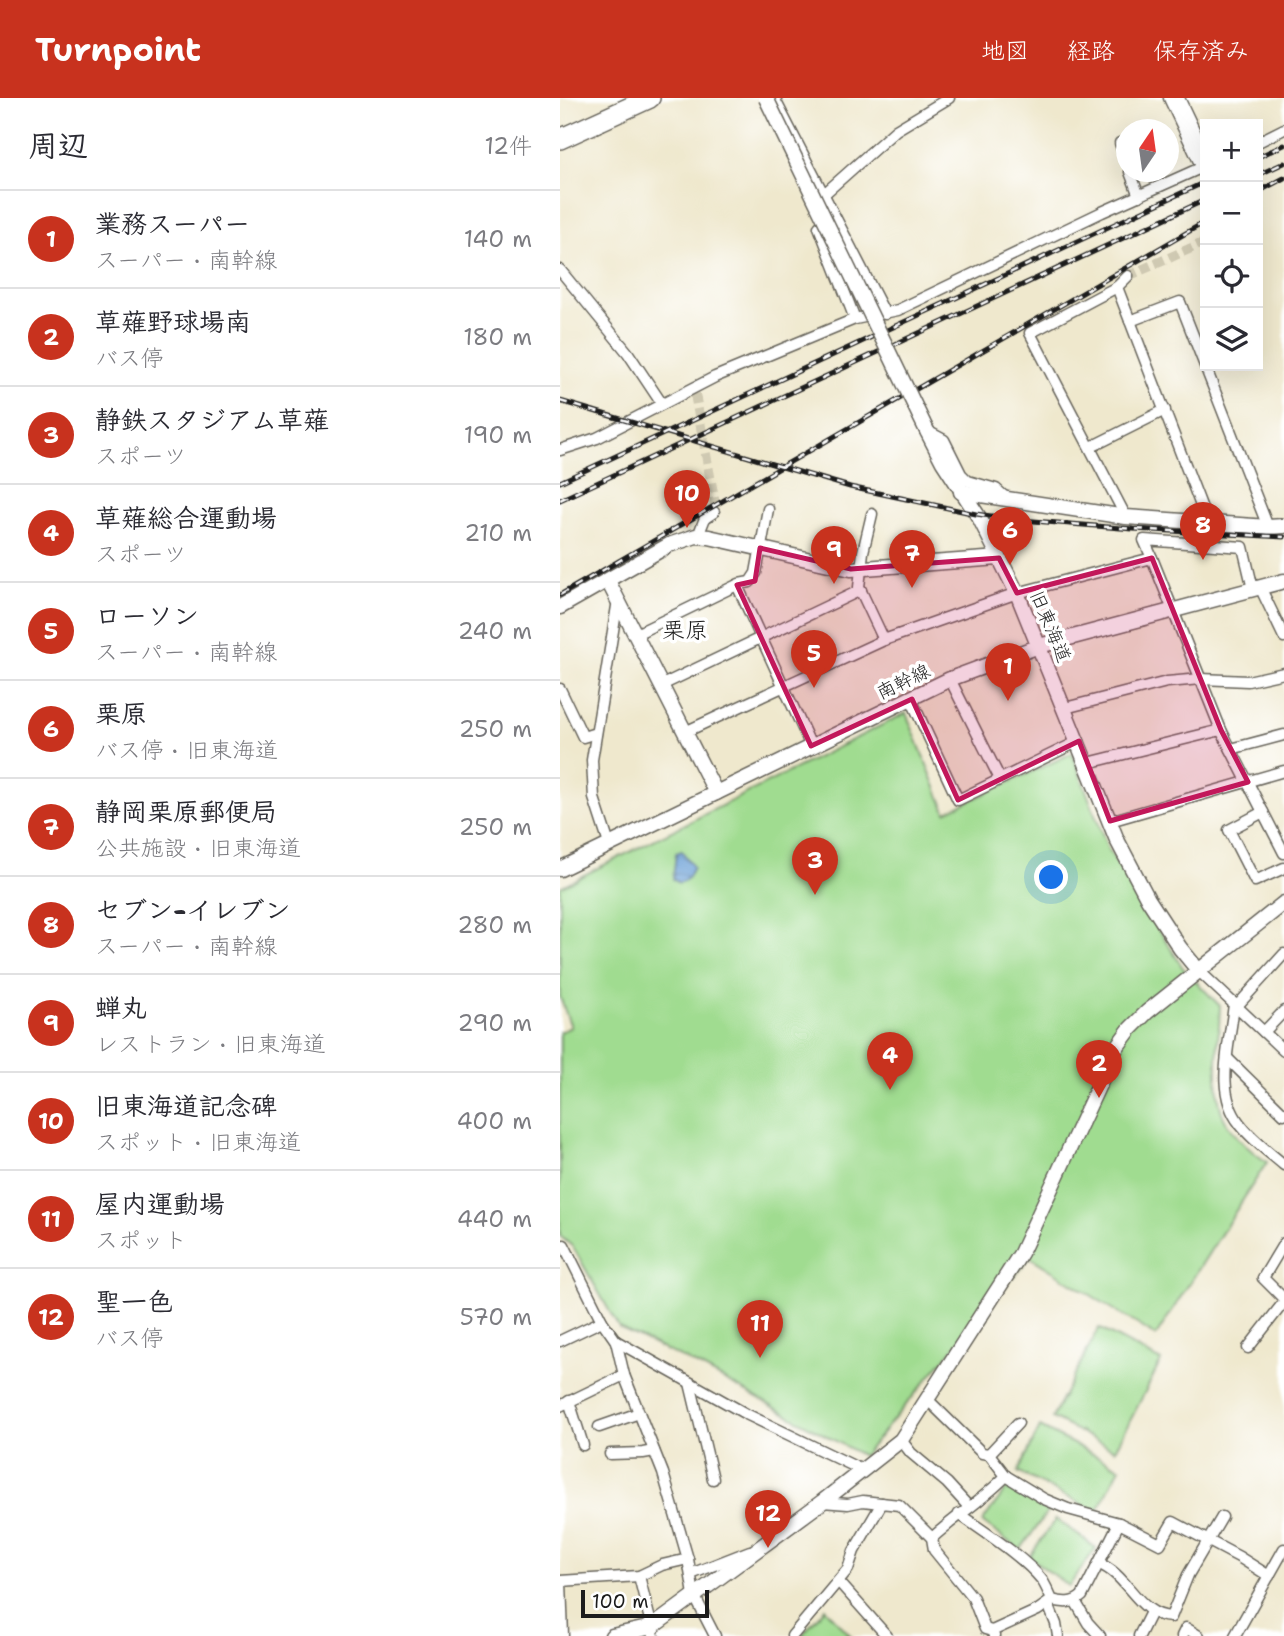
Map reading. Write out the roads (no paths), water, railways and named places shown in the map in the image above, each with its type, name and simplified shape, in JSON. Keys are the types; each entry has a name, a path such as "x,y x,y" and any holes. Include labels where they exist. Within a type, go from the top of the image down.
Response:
{"highway":[{"path":"560,127 623,98"},
{"path":"560,139 650,98"}],"street":[{"name":"旧東海道","path":"766,98 928,432 961,492 980,519 1017,593 1110,821 1148,899 1198,970"},
{"path":"774,98 885,314"},
{"path":"824,194 896,130 949,98"},
{"path":"1169,98 1200,159"},
{"path":"1179,98 1200,142"},
{"path":"1263,140 1284,130"},
{"path":"560,450 597,438 741,366 855,320 898,310 1200,169"},
{"path":"1134,182 1139,196"},
{"path":"834,213 819,227 855,320"},
{"path":"560,270 628,353 662,404"},
{"path":"1126,517 1030,333 1117,287 1128,276"},
{"path":"1117,287 1208,524"},
{"path":"1130,321 1180,302 1268,527"},
{"path":"695,394 743,372 741,366"},
{"path":"1091,447 1165,410"},
{"path":"928,432 944,440 961,474 968,481 996,489 1007,500"},
{"path":"961,492 1126,517 1208,524 1284,526"},
{"path":"636,634 737,585 750,582 754,578 768,509"},
{"path":"698,536 705,519 714,512"},
{"path":"873,514 861,569 861,590 884,640"},
{"path":"560,607 669,545 698,536 840,567 861,569 999,558"},
{"path":"1284,637 1257,588 1243,547 1144,540 1174,609 1220,730 1263,812 1280,834 1284,853"},
{"path":"685,732 884,640 1017,593 1152,558"},
{"path":"608,581 716,793"},
{"name":"南幹線","path":"560,869 950,679 1039,646 1284,581"},
{"path":"737,585 811,746"},
{"path":"662,685 861,590"},
{"path":"609,844 594,799 593,760 618,600"},
{"path":"1065,708 1167,682 1201,679 1248,681 1284,673"},
{"path":"950,679 1000,779"},
{"path":"560,690 583,737 596,733"},
{"path":"911,699 958,800 1079,741"},
{"path":"1088,763 1220,730"},
{"path":"1231,749 1284,735"},
{"path":"1110,821 1284,771"},
{"path":"1263,812 1229,830 1255,881 1284,868"},
{"path":"612,1636 653,1631 694,1595 864,1471 901,1440 1021,1253 1115,1048 1147,1012 1284,902"},
{"path":"1284,954 1235,1004 1225,1089 1233,1114 1246,1130 1284,1165"},
{"path":"1198,970 1284,1051"},
{"path":"1264,1032 1284,1011"},
{"path":"1227,1058 1284,1114"},
{"path":"1248,1348 1284,1301 1263,1278 1284,1243"},
{"path":"560,1247 564,1245 602,1321 616,1342 624,1375 663,1473 688,1559 694,1595 715,1636"},
{"path":"560,1341 602,1321"},
{"path":"616,1342 746,1414 864,1471"},
{"path":"583,1446 565,1404 624,1375"},
{"path":"690,1383 713,1479"},
{"path":"928,1400 982,1453 989,1454 1006,1476 1044,1499 1068,1509 1119,1522 1160,1544 1173,1522 1269,1576"},
{"path":"599,1427 639,1413"},
{"path":"989,1454 1018,1423"},
{"path":"901,1440 911,1453 947,1483 968,1506"},
{"path":"610,1454 643,1454 654,1451"},
{"path":"932,1538 1006,1476"},
{"path":"822,1502 848,1504 863,1501 899,1505 932,1538 934,1550 973,1598 985,1629 993,1634 1050,1602 1075,1601 1082,1596 1119,1522"},
{"path":"792,1636 848,1569 854,1551 882,1503"},
{"path":"959,1514 991,1536 1040,1578 1050,1602 1058,1636"},
{"path":"1099,1564 1112,1570 1151,1612 1171,1617 1183,1585 1222,1517"},
{"path":"1235,1636 1284,1549"},
{"path":"691,1574 755,1550"},
{"path":"563,1636 560,1582 639,1576 662,1565 688,1559"},
{"path":"639,1576 653,1631"},
{"path":"839,1582 887,1636"},
{"path":"1075,1601 1088,1623 1100,1636"},
{"path":"1139,1636 1151,1612"},
{"path":"1182,1636 1185,1628 1199,1636"}],"water":[{"path":"682,851 693,867 687,879 679,883 673,877 676,853"}],"tunnel":[{"path":"1128,276 1200,244"},
{"path":"695,394 716,509 714,512"}],"railway":[{"path":"1263,155 1284,145"},
{"path":"1263,173 1284,163"},
{"path":"1263,189 1284,178"},
{"path":"560,482 1200,184"},
{"path":"560,500 1200,202"},
{"path":"560,595 1200,225"},
{"path":"560,401 850,487 976,514 1133,529 1284,537"}],"place":[{"name":"旧東海道記念碑","path":"687,528"},
{"name":"セブン-イレブン","path":"1203,560"},
{"name":"栗原","path":"1010,565"},
{"name":"蝉丸","path":"834,584"},
{"name":"静岡栗原郵便局","path":"912,588"},
{"name":"ローソン","path":"814,688"},
{"name":"業務スーパー","path":"1008,701"},
{"name":"静鉄スタジアム草薙","path":"815,895"},
{"name":"草薙総合運動場","path":"890,1090"},
{"name":"草薙野球場南","path":"1099,1098"},
{"name":"屋内運動場","path":"760,1358"},
{"name":"聖一色","path":"768,1548"}],"district":[{"name":"栗原","path":"685,630"}]}
